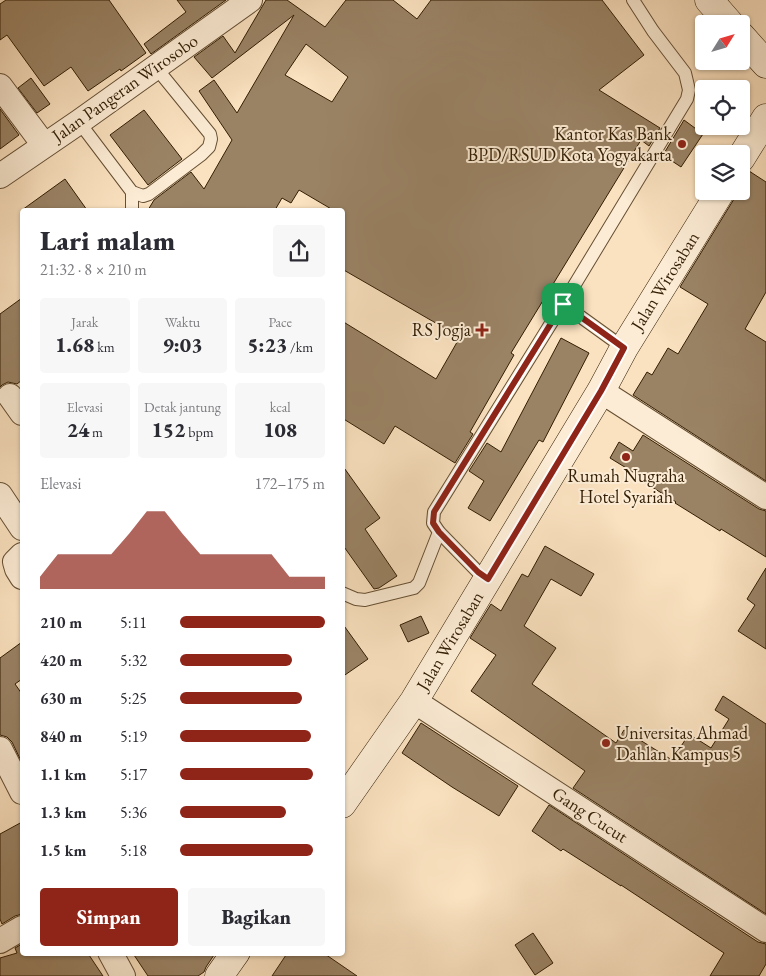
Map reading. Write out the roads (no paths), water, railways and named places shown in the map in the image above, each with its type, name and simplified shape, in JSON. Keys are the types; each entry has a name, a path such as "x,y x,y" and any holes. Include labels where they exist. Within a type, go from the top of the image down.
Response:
{"main road":[{"path":"709,0 722,15"},
{"path":"750,46 766,64"},
{"path":"749,145 766,118"},
{"name":"Jalan Wirosaban","path":"345,800 414,701 483,576 601,391 624,348 714,200"},
{"path":"219,976 233,956"}],"street":[{"name":"Jalan Pangeran Wirosobo","path":"0,176 250,0"},
{"path":"0,86 44,146"},
{"path":"601,391 766,497"},
{"path":"0,494 20,525"},
{"path":"20,557 15,562 20,574"},
{"name":"Gang Cucut","path":"414,701 766,930"},
{"path":"0,749 20,788"},
{"path":"1,939 20,929"},
{"path":"112,956 123,976"}],"lane":[{"path":"483,576 439,532 433,523 434,512 687,99 689,90 685,73 633,0"},
{"path":"79,122 132,192 143,196 149,194 201,155 210,143 210,134 162,75 153,68"},
{"path":"132,192 132,208"},
{"path":"563,304 624,348"},
{"path":"345,594 356,599 365,600 414,588 419,584 439,532"}],"place":[{"name":"Kantor Kas Bank BPD/RSUD Kota Yogyakarta","path":"682,144"},
{"name":"RS Jogja","path":"482,330"},
{"name":"Rumah Nugraha Hotel Syariah","path":"626,457"},
{"name":"Universitas Ahmad Dahlan Kampus 5","path":"606,743"}]}
